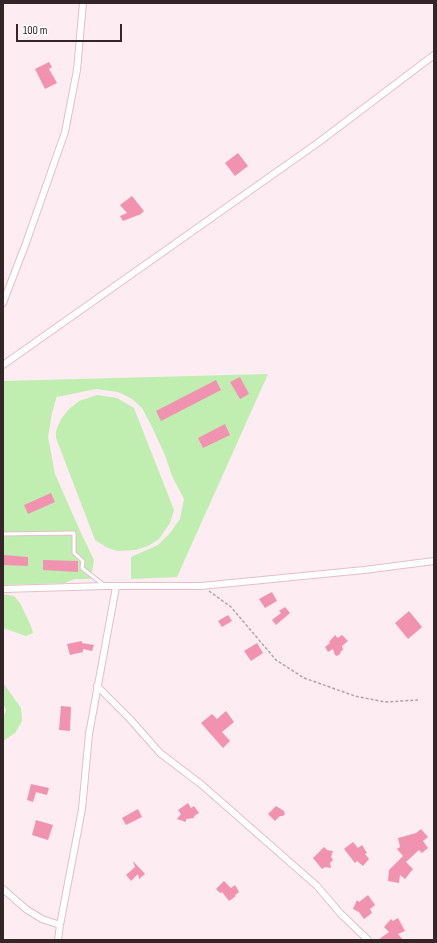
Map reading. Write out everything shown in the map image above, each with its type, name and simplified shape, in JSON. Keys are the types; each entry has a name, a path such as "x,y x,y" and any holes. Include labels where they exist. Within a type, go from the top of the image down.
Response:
{"street":[{"path":"3,303 65,132 77,70 82,3"},
{"path":"3,365 319,142 434,55"},
{"path":"3,589 106,586 201,586 434,562"},
{"path":"58,940 82,809 97,686 116,586"},
{"path":"97,686 130,719 160,754 202,785 317,886 340,913 368,940"},
{"path":"3,889 26,909 42,919 60,925"}],"lane":[{"path":"3,534 74,533 74,553 84,561 82,568 106,586"}],"path":[{"path":"201,586 232,607 276,660 304,678 355,696 385,702 418,700"}],"green space":[{"path":"268,374 177,577 131,579 131,557 158,545 170,533 180,519 184,499 172,476 165,455 142,408 132,399 118,392 96,389 57,397 59,389 52,413 48,437 55,474 94,560 91,579 75,579 65,583 3,585 3,381"},
{"path":"97,395 117,398 134,408 174,510 170,523 159,539 148,546 136,550 117,551 106,547 95,540 56,438 56,431 61,419 69,409 79,401"},
{"path":"3,594 14,596 20,603 33,633 26,636 3,628"},
{"path":"3,683 21,708 22,721 15,733 3,741 3,718 6,710 3,702"}],"building":[{"path":"49,62 52,67 49,69 57,83 45,89 35,69"},
{"path":"238,153 248,166 235,176 225,163"},
{"path":"132,196 144,211 141,214 123,221 120,216 127,213 120,205"},
{"path":"240,377 249,394 240,399 230,382"},
{"path":"216,380 221,390 161,421 156,411"},
{"path":"225,424 230,435 203,448 198,438"},
{"path":"51,493 55,502 28,514 24,505"},
{"path":"3,555 28,557 28,566 3,565"},
{"path":"43,560 78,561 78,572 43,570"},
{"path":"272,592 277,601 265,608 259,599"},
{"path":"285,607 290,613 276,625 272,620 281,613 279,611"},
{"path":"409,611 422,627 408,639 395,623"},
{"path":"228,615 232,621 222,627 218,621"},
{"path":"335,635 338,638 342,635 348,641 342,646 343,650 337,656 335,655 333,649 328,652 325,647 330,643 329,642"},
{"path":"82,641 82,643 94,645 92,651 83,649 83,652 70,655 67,644"},
{"path":"257,643 263,653 251,661 244,651"},
{"path":"61,706 71,707 70,731 59,730"},
{"path":"226,711 234,722 222,732 230,741 223,748 201,723 212,714 217,719"},
{"path":"31,784 49,788 47,795 36,792 33,802 27,800"},
{"path":"188,803 191,808 194,806 199,813 194,816 194,818 186,819 186,822 177,819 181,814 178,810"},
{"path":"276,806 284,811 285,814 280,816 275,821 268,814"},
{"path":"138,809 142,817 126,825 122,818"},
{"path":"36,820 53,825 48,840 32,835"},
{"path":"421,829 428,837 423,841 428,848 422,853 419,850 406,862 413,869 405,879 400,875 399,883 388,881 389,870 403,856 397,849 400,847 398,838 416,833"},
{"path":"353,842 358,848 362,845 367,853 365,854 369,859 363,866 357,861 355,863 344,849"},
{"path":"324,847 327,850 333,851 331,857 333,860 330,863 331,868 325,867 322,869 313,858"},
{"path":"133,861 145,874 139,879 138,874 131,881 126,875 135,867"},
{"path":"224,881 231,888 235,885 239,892 229,901 222,892 220,893 216,889"},
{"path":"368,895 375,905 370,909 372,913 364,919 359,912 353,909 357,900 359,902"},
{"path":"398,918 405,931 398,934 403,940 378,940 389,932 384,927 391,919 393,921"}]}
